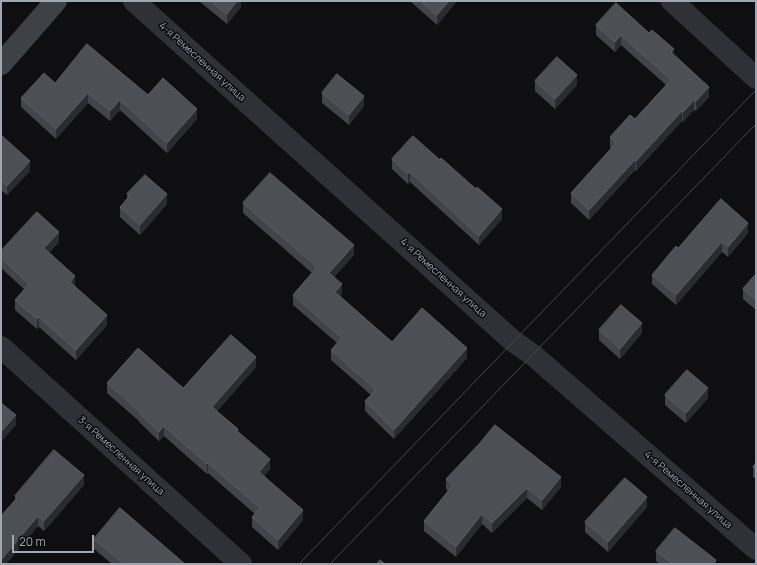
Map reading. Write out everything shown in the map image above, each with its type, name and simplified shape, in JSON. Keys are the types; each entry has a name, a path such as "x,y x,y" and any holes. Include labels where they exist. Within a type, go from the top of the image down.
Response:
{"main road":[{"path":"1,64 56,1"}],"street":[{"name":"4-я Ремесленная улица","path":"134,1 513,342 532,355 756,549"},
{"path":"672,1 756,78"},
{"name":"3-я Ремесленная улица","path":"1,347 241,564"}],"building":[{"path":"211,1 237,1 227,14"},
{"path":"421,1 449,1 437,15"},
{"path":"616,3 649,33 652,30 674,49 671,52 709,87 696,101 694,100 683,112 682,111 589,210 571,193 616,143 610,137 630,115 635,119 671,80 621,35 615,42 596,25"},
{"path":"87,44 148,95 163,78 197,109 167,143 120,100 110,111 88,93 56,129 21,98 44,73 55,83"},
{"path":"557,57 577,75 555,99 535,81"},
{"path":"337,74 364,96 349,115 322,93"},
{"path":"1,135 30,161 7,186 1,180"},
{"path":"413,136 440,160 441,158 476,189 477,187 502,209 479,236 410,172 408,174 392,159"},
{"path":"270,173 354,245 329,273 342,284 335,292 392,342 422,308 467,348 394,430 365,401 376,390 331,350 342,338 293,295 317,267 243,203"},
{"path":"145,175 167,194 140,225 120,207 130,196 127,194"},
{"path":"721,199 748,223 728,247 722,242 676,295 652,275 676,246 678,248"},
{"path":"37,212 59,232 44,248 75,276 70,282 107,315 76,350 39,317 37,319 15,300 29,284 1,258 1,251"},
{"path":"756,274 756,300 743,289"},
{"path":"621,305 642,323 620,349 599,330"},
{"path":"231,335 256,357 212,407 270,459 259,472 303,510 278,540 252,517 260,508 164,426 159,432 139,413 140,412 107,383 138,348 183,388"},
{"path":"687,370 708,388 686,413 665,395"},
{"path":"1,403 16,415 1,432"},
{"path":"495,425 561,477 542,500 527,488 492,523 482,514 456,547 424,521 453,485 446,479"},
{"path":"54,450 84,475 44,521 38,516 1,560 1,516 17,498 15,496"},
{"path":"625,478 647,497 608,542 585,522"},
{"path":"120,508 185,564 124,564 94,539"},
{"path":"675,528 716,560 714,564 673,564 656,551"},
{"path":"380,560 385,564 377,564"}],"tram line":[{"path":"299,564 756,90"},
{"path":"330,564 756,124"}]}
